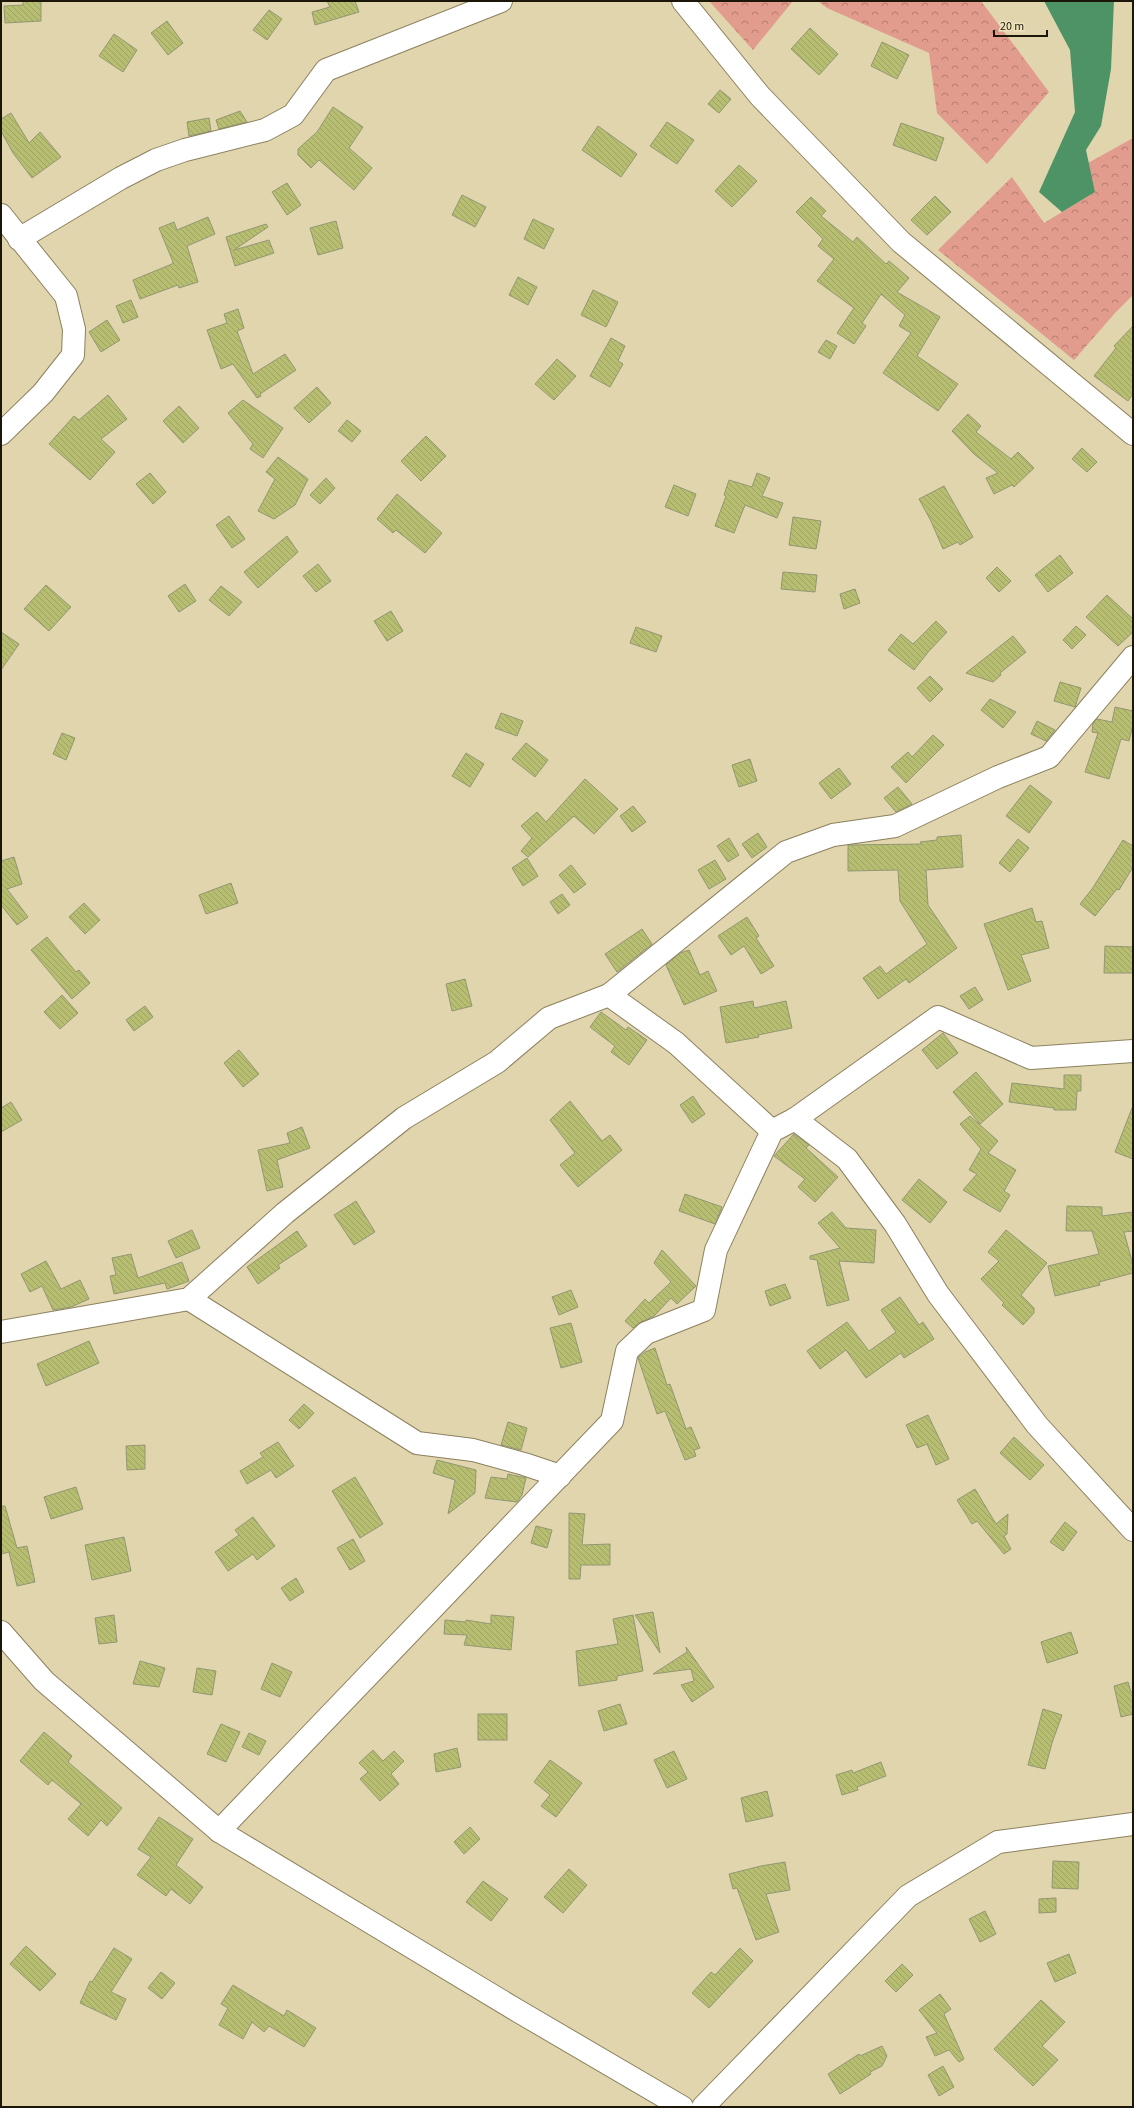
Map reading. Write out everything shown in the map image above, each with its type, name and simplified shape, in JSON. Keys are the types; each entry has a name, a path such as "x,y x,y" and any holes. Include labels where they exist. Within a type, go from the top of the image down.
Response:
{"street":[{"path":"19,238 121,178 156,160 265,130 293,115 326,70 501,1"},
{"path":"683,1 760,96 901,242 1133,434"},
{"path":"1,215 66,296 74,329 73,355 43,393 1,434"},
{"path":"1,1332 188,1299 286,1213 404,1118 497,1062 549,1018 609,995 786,852 834,835 895,826 998,777 1049,757 1133,657"},
{"path":"609,995 676,1042 772,1131"},
{"path":"219,1830 612,1421 627,1351 646,1334 704,1310 716,1250 772,1131 795,1119 938,1017 1031,1058 1133,1051"},
{"path":"795,1119 847,1159 895,1224 938,1294 1037,1425 1133,1530"},
{"path":"188,1299 417,1443 473,1450 560,1476"},
{"path":"1,1632 44,1680 219,1830 518,2011 682,2107"},
{"path":"703,2107 908,1896 998,1842 1133,1824"}],"green space":[{"path":"709,1 793,1 753,50"},
{"path":"818,1 981,1 1049,92 987,164 937,113 929,53 827,8"},
{"path":"1133,138 1133,295 1115,313 1074,360 938,250 1012,177 1044,223 1095,192 1088,163"}],"shaded area":[{"path":"1044,1 1114,1 1111,69 1101,126 1086,150 1095,192 1062,212 1039,192 1075,112 1070,50"}],"building":[{"path":"23,1 41,1 41,21 5,23 4,6 23,5"},
{"path":"327,1 355,1 359,12 315,25 312,12 330,7"},
{"path":"269,10 282,19 267,40 253,30"},
{"path":"167,21 183,43 168,55 151,33"},
{"path":"810,28 838,54 819,75 791,49"},
{"path":"114,34 137,50 123,72 99,56"},
{"path":"882,42 909,55 897,79 871,66"},
{"path":"720,90 731,99 719,113 708,104"},
{"path":"333,107 363,127 349,148 372,168 354,190 319,160 311,168 298,155 298,149 317,132"},
{"path":"240,111 247,122 219,129 216,120"},
{"path":"11,113 29,143 40,132 61,157 32,178 13,153 1,131 1,119"},
{"path":"209,118 211,131 189,136 187,122"},
{"path":"667,122 694,140 677,164 650,146"},
{"path":"901,123 944,138 936,161 893,145"},
{"path":"598,126 637,154 621,177 582,150"},
{"path":"739,165 757,181 732,207 715,191"},
{"path":"287,183 301,205 287,215 272,192"},
{"path":"462,195 486,207 475,227 452,215"},
{"path":"935,196 951,212 927,235 911,220"},
{"path":"811,197 826,211 821,216 853,242 857,237 886,264 889,261 909,278 897,292 940,317 917,356 958,384 938,411 883,373 911,333 899,326 905,315 881,294 862,323 866,326 854,344 837,333 854,308 817,281 834,259 818,246 823,239 796,212"},
{"path":"208,217 215,234 187,246 198,282 179,288 178,285 140,299 133,280 172,264 173,262 159,228 174,222 177,230"},
{"path":"533,219 554,229 544,249 524,239"},
{"path":"336,221 343,248 318,255 310,228"},
{"path":"266,224 268,227 234,250 269,240 274,253 235,266 226,237"},
{"path":"518,277 537,287 528,305 509,295"},
{"path":"593,290 618,302 606,327 581,315"},
{"path":"131,300 138,317 123,323 116,306"},
{"path":"238,309 244,328 237,331 253,374 285,354 296,370 260,394 261,396 257,398 233,364 221,369 207,330 227,323 224,314"},
{"path":"107,320 120,340 101,352 89,332"},
{"path":"1133,326 1133,394 1128,401 1094,376 1116,348 1114,346"},
{"path":"611,338 625,346 618,361 623,364 610,387 590,376"},
{"path":"826,340 837,346 830,359 818,352"},
{"path":"557,359 576,376 554,400 535,384"},
{"path":"317,387 331,403 309,423 294,408"},
{"path":"108,395 127,419 101,439 115,452 90,480 49,444 74,416 79,420"},
{"path":"243,400 283,428 263,458 250,449 253,444 228,413"},
{"path":"179,406 199,428 183,443 163,421"},
{"path":"968,414 981,426 976,432 1011,459 1018,452 1034,468 1014,487 1012,485 994,494 986,478 998,473 974,454 952,431"},
{"path":"347,420 361,431 352,442 338,431"},
{"path":"426,436 446,456 421,481 401,461"},
{"path":"1082,448 1097,462 1087,472 1072,459"},
{"path":"278,457 308,479 295,505 274,519 258,511 275,479 266,472"},
{"path":"150,473 166,492 153,504 136,484"},
{"path":"757,473 770,478 762,496 783,503 777,518 745,505 734,533 715,526 726,496 724,495 729,480 752,487"},
{"path":"326,478 335,488 320,504 310,495"},
{"path":"674,485 696,494 688,516 665,507"},
{"path":"944,486 973,537 960,545 958,542 943,549 931,521 919,499"},
{"path":"397,494 442,533 425,553 396,530 393,533 377,519"},
{"path":"229,516 245,539 232,548 216,525"},
{"path":"793,517 821,521 816,549 789,545"},
{"path":"287,536 298,552 258,588 244,572"},
{"path":"1060,555 1073,573 1048,592 1035,575"},
{"path":"318,564 331,581 316,592 303,576"},
{"path":"997,567 1011,581 999,592 986,578"},
{"path":"783,572 817,575 815,592 781,589"},
{"path":"185,584 196,601 179,612 168,596"},
{"path":"46,585 71,607 49,631 24,609"},
{"path":"221,586 242,602 229,616 209,600"},
{"path":"855,589 860,603 844,609 840,594"},
{"path":"1107,595 1133,619 1133,632 1118,646 1086,617"},
{"path":"391,611 403,631 387,641 374,621"},
{"path":"936,621 947,632 914,670 888,650 901,634 913,644"},
{"path":"1076,626 1086,635 1072,649 1063,640"},
{"path":"636,627 662,636 656,652 630,643"},
{"path":"1,632 19,644 1,670"},
{"path":"1013,636 1026,652 1000,673 1001,675 993,682 966,673"},
{"path":"930,676 943,689 930,702 917,688"},
{"path":"1060,682 1081,688 1075,707 1054,701"},
{"path":"990,699 1016,712 1003,728 981,710"},
{"path":"1115,707 1133,711 1133,725 1129,741 1121,739 1109,779 1085,772 1098,733 1092,732 1093,723 1097,719 1112,722"},
{"path":"501,713 523,721 517,736 495,728"},
{"path":"1037,721 1055,730 1046,741 1031,734"},
{"path":"62,733 75,738 66,760 53,754"},
{"path":"933,735 944,745 906,783 891,767 908,752 912,757"},
{"path":"526,743 548,760 535,777 512,759"},
{"path":"466,753 484,764 470,787 452,776"},
{"path":"750,759 757,781 739,787 732,765"},
{"path":"839,768 851,784 831,799 819,783"},
{"path":"585,779 618,809 594,834 574,816 528,857 521,851 532,838 521,826 537,812 546,822"},
{"path":"1030,785 1052,802 1029,833 1006,816"},
{"path":"898,787 912,804 896,812 884,798"},
{"path":"633,806 646,822 632,832 620,816"},
{"path":"758,833 767,847 752,858 742,844"},
{"path":"961,835 963,867 926,870 928,905 957,948 909,983 906,979 878,999 863,978 880,966 886,974 927,944 900,901 898,870 848,871 848,845 922,844 920,842 937,840 937,837"},
{"path":"729,838 739,855 728,862 717,846"},
{"path":"1018,839 1029,848 1010,872 999,863"},
{"path":"1123,840 1133,846 1133,867 1119,890 1117,889 1095,916 1080,904 1092,889"},
{"path":"14,857 22,884 7,889 28,917 17,925 1,905 1,861"},
{"path":"527,858 538,876 523,886 512,868"},
{"path":"715,860 726,879 709,889 698,870"},
{"path":"571,865 586,884 574,893 559,875"},
{"path":"231,883 238,903 206,914 199,895"},
{"path":"562,894 570,905 558,914 550,902"},
{"path":"84,903 100,920 85,934 69,917"},
{"path":"1032,908 1036,922 1042,921 1049,948 1021,955 1031,981 1008,990 984,924"},
{"path":"747,917 759,936 756,938 774,966 761,974 744,946 731,955 718,936"},
{"path":"642,929 652,944 617,972 605,954"},
{"path":"47,937 76,972 79,970 90,983 72,999 31,950"},
{"path":"1105,946 1133,947 1133,973 1104,973"},
{"path":"689,950 700,975 708,971 717,991 684,1005 666,965 680,953"},
{"path":"465,979 472,1006 452,1011 446,984"},
{"path":"975,987 983,1000 969,1009 960,996"},
{"path":"62,995 78,1013 60,1029 44,1012"},
{"path":"753,1001 754,1008 786,1001 792,1028 758,1035 759,1037 726,1043 720,1007"},
{"path":"145,1006 153,1017 134,1031 126,1020"},
{"path":"601,1012 626,1030 628,1027 647,1040 629,1065 611,1052 615,1046 590,1027"},
{"path":"943,1033 958,1053 937,1069 922,1050"},
{"path":"239,1050 259,1074 243,1087 224,1063"},
{"path":"976,1072 1003,1104 980,1124 953,1092"},
{"path":"1064,1075 1081,1075 1081,1091 1077,1091 1076,1110 1054,1110 1054,1108 1009,1102 1012,1083 1064,1089"},
{"path":"693,1096 705,1114 692,1123 680,1105"},
{"path":"570,1101 602,1141 610,1135 622,1150 578,1187 560,1165 575,1153 550,1120"},
{"path":"11,1102 22,1120 1,1132 1,1108"},
{"path":"1133,1108 1133,1159 1115,1152"},
{"path":"970,1116 998,1141 988,1153 1016,1170 1004,1191 1010,1195 1000,1212 963,1190 977,1174 969,1170 981,1149 960,1124"},
{"path":"302,1127 310,1148 277,1160 283,1187 267,1191 258,1150 290,1143 287,1133"},
{"path":"794,1134 809,1145 806,1148 838,1177 815,1202 798,1187 805,1179 774,1156"},
{"path":"919,1179 947,1202 930,1223 902,1200"},
{"path":"685,1194 722,1207 715,1224 679,1211"},
{"path":"356,1201 375,1232 354,1245 334,1215"},
{"path":"1067,1206 1102,1207 1102,1216 1133,1212 1133,1231 1124,1232 1133,1265 1133,1273 1099,1282 1100,1285 1055,1296 1048,1266 1099,1254 1092,1231 1066,1231"},
{"path":"832,1212 846,1228 876,1230 874,1263 839,1261 849,1300 827,1306 817,1260 810,1259 810,1256 840,1248 818,1223"},
{"path":"192,1230 200,1248 176,1258 168,1241"},
{"path":"1006,1230 1047,1263 1021,1295 1034,1308 1034,1313 1023,1325 1002,1305 1004,1303 981,1279 999,1261 988,1252"},
{"path":"297,1231 307,1246 278,1265 280,1268 258,1284 247,1267"},
{"path":"662,1250 696,1286 677,1304 671,1298 654,1316 641,1322 633,1328 625,1321 645,1299 649,1303 671,1282 654,1263"},
{"path":"131,1254 138,1278 182,1262 189,1281 167,1289 165,1283 114,1294 110,1276 116,1275 112,1258"},
{"path":"46,1261 61,1289 80,1280 89,1299 71,1307 53,1310 42,1286 30,1292 21,1274"},
{"path":"785,1284 791,1298 770,1306 765,1291"},
{"path":"571,1290 578,1307 559,1315 552,1297"},
{"path":"900,1297 919,1325 923,1322 934,1339 904,1358 901,1353 866,1378 846,1350 820,1369 807,1351 847,1322 869,1351 896,1332 881,1310"},
{"path":"571,1323 582,1362 561,1368 550,1328"},
{"path":"89,1341 99,1363 46,1386 37,1364"},
{"path":"655,1348 667,1385 670,1384 686,1429 691,1427 700,1448 694,1450 696,1456 685,1460 665,1411 657,1414 638,1358 645,1352"},
{"path":"304,1404 314,1413 299,1429 289,1420"},
{"path":"928,1415 949,1459 936,1465 927,1444 917,1448 906,1425"},
{"path":"508,1422 527,1428 521,1450 501,1445"},
{"path":"1014,1437 1044,1465 1030,1480 1000,1453"},
{"path":"278,1442 294,1466 276,1478 271,1470 247,1484 240,1471 263,1457 260,1453"},
{"path":"145,1445 145,1469 127,1470 126,1446"},
{"path":"437,1460 476,1470 475,1493 448,1514 455,1480 433,1473"},
{"path":"508,1474 526,1478 522,1495 517,1502 485,1498 491,1477 507,1479"},
{"path":"355,1477 383,1524 360,1538 332,1491"},
{"path":"76,1487 83,1509 51,1519 44,1497"},
{"path":"975,1489 996,1524 1008,1514 1007,1534 1004,1536 1011,1549 1004,1554 977,1521 972,1524 957,1500"},
{"path":"1,1506 5,1506 17,1548 27,1546 35,1582 17,1586 9,1552 1,1554"},
{"path":"569,1513 585,1514 582,1545 610,1544 610,1565 581,1565 580,1579 569,1579"},
{"path":"253,1517 275,1546 257,1560 253,1554 228,1571 215,1552 239,1535 235,1530"},
{"path":"1065,1522 1077,1532 1063,1551 1050,1542"},
{"path":"536,1526 552,1530 547,1548 531,1543"},
{"path":"124,1537 131,1571 92,1580 85,1545"},
{"path":"353,1539 365,1561 350,1570 337,1548"},
{"path":"296,1578 304,1592 290,1601 281,1588"},
{"path":"653,1612 660,1653 635,1615"},
{"path":"114,1615 117,1642 99,1644 95,1618"},
{"path":"491,1615 514,1617 511,1650 464,1645 467,1635 444,1634 445,1620 466,1622 466,1620 491,1624"},
{"path":"633,1615 643,1671 617,1676 617,1680 579,1686 576,1651 618,1644 613,1619"},
{"path":"1071,1632 1078,1653 1047,1663 1041,1642"},
{"path":"686,1647 714,1687 692,1702 681,1685 694,1681 691,1669 653,1674 687,1652"},
{"path":"140,1661 165,1668 159,1687 133,1684"},
{"path":"272,1663 292,1672 280,1697 261,1689"},
{"path":"197,1668 216,1671 212,1695 193,1692"},
{"path":"1128,1682 1131,1692 1133,1692 1133,1714 1121,1717 1114,1686"},
{"path":"620,1704 627,1724 604,1731 598,1711"},
{"path":"1043,1709 1062,1715 1045,1769 1028,1765"},
{"path":"478,1714 507,1714 507,1740 478,1740"},
{"path":"221,1724 240,1732 226,1762 207,1754"},
{"path":"44,1732 72,1756 68,1762 122,1808 107,1826 101,1820 88,1836 68,1819 81,1804 52,1780 48,1785 20,1761"},
{"path":"249,1733 266,1741 259,1755 242,1747"},
{"path":"457,1748 461,1767 436,1772 434,1754"},
{"path":"373,1750 383,1761 394,1751 404,1761 391,1774 399,1784 380,1801 360,1779 368,1772 359,1763"},
{"path":"674,1751 687,1779 667,1788 654,1760"},
{"path":"550,1760 582,1783 556,1817 541,1806 550,1795 534,1782"},
{"path":"881,1762 886,1776 857,1787 858,1790 842,1795 836,1775 852,1770 853,1773"},
{"path":"767,1791 773,1816 746,1822 741,1798"},
{"path":"159,1817 193,1839 176,1865 203,1887 190,1904 171,1889 166,1896 137,1875 151,1857 138,1849"},
{"path":"470,1827 480,1839 464,1854 454,1842"},
{"path":"1053,1861 1079,1862 1078,1889 1052,1888"},
{"path":"785,1862 790,1890 766,1894 779,1932 756,1940 737,1888 733,1889 729,1874"},
{"path":"569,1869 587,1885 563,1913 544,1897"},
{"path":"483,1881 508,1899 491,1921 466,1902"},
{"path":"1056,1898 1056,1912 1039,1913 1039,1899"},
{"path":"985,1911 996,1934 980,1942 969,1919"},
{"path":"26,1946 56,1974 40,1991 10,1964"},
{"path":"114,1948 132,1959 111,1992 126,1999 116,2020 80,2003 90,1981 92,1982"},
{"path":"740,1948 753,1961 709,2008 692,1993 711,1972 715,1975"},
{"path":"1069,1954 1076,1973 1055,1982 1047,1963"},
{"path":"902,1964 913,1975 896,1992 885,1981"},
{"path":"161,1972 175,1983 162,1999 148,1988"},
{"path":"233,1985 284,2016 287,2010 316,2028 304,2047 269,2026 264,2032 252,2022 243,2039 219,2025 228,2008 221,2004"},
{"path":"940,1994 951,2009 944,2014 964,2059 959,2062 949,2050 935,2056 926,2037 937,2033 919,2010"},
{"path":"1041,2000 1065,2022 1042,2046 1058,2060 1033,2086 994,2049"},
{"path":"882,2046 887,2056 882,2066 870,2072 871,2074 840,2094 828,2074 859,2054 860,2056"},
{"path":"943,2066 954,2087 939,2096 928,2075"}]}
